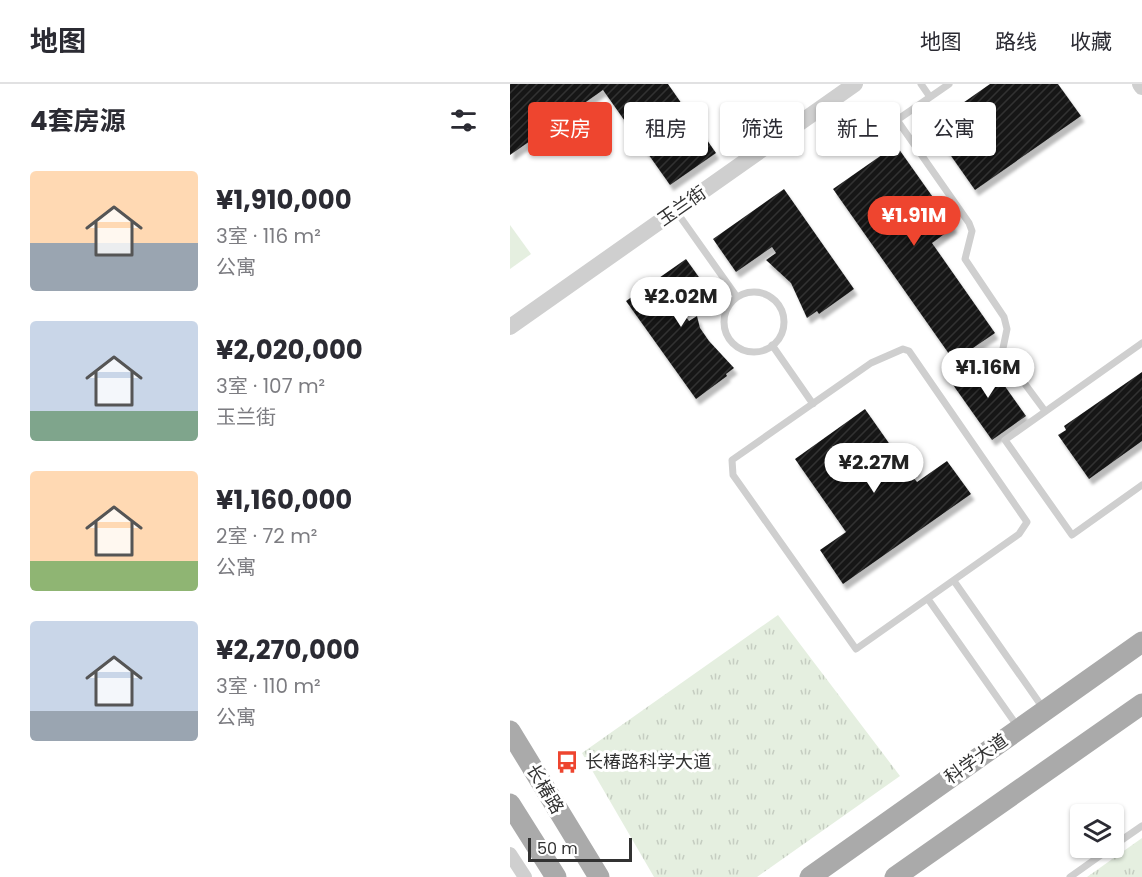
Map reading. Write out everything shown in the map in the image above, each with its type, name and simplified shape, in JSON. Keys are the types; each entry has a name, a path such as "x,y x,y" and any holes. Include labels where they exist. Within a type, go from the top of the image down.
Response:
{"main road":[{"name":"科学大道","path":"810,877 1142,642"},
{"path":"895,877 1142,704"},
{"name":"长椿路","path":"510,731 599,877"},
{"name":"长椿路","path":"510,804 551,871"},
{"path":"582,849 613,877"}],"street":[{"name":"玉兰街","path":"510,327 855,84"},
{"path":"510,854 525,877"}],"lane":[{"path":"921,84 930,97"},
{"path":"949,84 897,120 969,224 972,231 965,259 1004,316 1007,329 1002,353 1045,411"},
{"path":"676,210 737,297"},
{"path":"746,292 762,292 780,306 784,322 783,330 772,345 760,351 745,350 728,336 725,314 737,297 746,292"},
{"path":"1142,343 1005,440 1071,535 1142,485"},
{"path":"772,345 813,404"},
{"path":"898,351 909,351 1027,522 1019,534 954,581 856,650 733,474 732,460 871,363 898,351"},
{"path":"954,581 1045,711"},
{"path":"928,599 1019,729"},
{"path":"1124,839 1142,826"},
{"path":"1070,877 1097,858"}],"green space":[{"path":"510,225 531,254 510,269"},
{"path":"778,615 900,776 757,877 654,877 582,753"},
{"path":"1142,838 1142,877 1087,877 1114,858 1124,858 1124,851"}],"building":[{"path":"510,84 668,84 681,102 624,102 624,120 603,90 586,102 528,102 528,142 510,155"},
{"path":"990,84 1058,84 1081,116 975,190 951,156 996,156 996,102 964,102"},
{"path":"708,142 716,153 670,185 650,156 708,156"},
{"path":"900,151 954,227 932,243 995,333 954,361 833,189 880,156 900,156"},
{"path":"784,189 854,289 819,314 817,311 807,318 791,283 766,260 776,253 772,247 736,272 713,239"},
{"path":"686,259 711,294 683,313 689,321 697,316 700,328 709,341 734,368 696,399 626,301"},
{"path":"985,358 1026,416 992,440 951,382"},
{"path":"1142,372 1142,441 1089,479 1058,435 1066,430 1064,426"},
{"path":"865,409 898,456 904,451 918,470 911,475 917,482 947,461 971,494 843,584 820,550 846,532 795,459"}],"place":[{"name":"长椿路科学大道","path":"567,762"}]}
